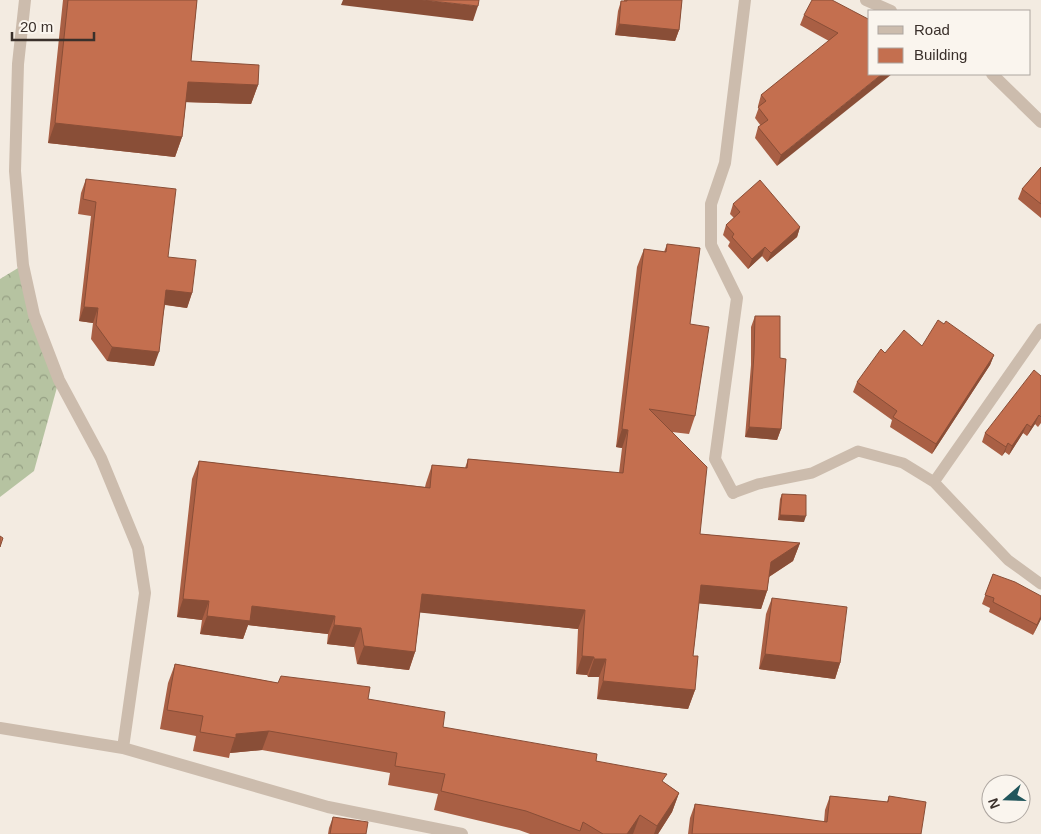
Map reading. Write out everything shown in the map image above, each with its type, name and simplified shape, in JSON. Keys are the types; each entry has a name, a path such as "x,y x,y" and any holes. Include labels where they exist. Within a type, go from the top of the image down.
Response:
{"street":[{"path":"25,0 18,64 15,171 23,265 34,315 59,380 101,458 138,548 145,593 124,748"},
{"path":"733,493 715,459 737,298 712,245 711,204 725,163 745,0"},
{"path":"866,0 888,10"},
{"path":"993,75 1041,122"},
{"path":"0,728 124,748 328,807 462,834"}],"lane":[{"path":"934,482 1041,329"},
{"path":"733,493 758,484 812,473 858,451 904,462 934,482 1008,560 1041,584"}],"green space":[{"path":"23,265 59,380 34,471 0,497 0,279"}],"building":[{"path":"68,0 197,0 191,61 259,65 258,85 188,82 182,137 55,123"},
{"path":"422,0 479,0 478,6"},
{"path":"682,0 679,30 619,24 621,1"},
{"path":"812,0 832,0 868,19 868,75 881,75 781,155 758,127 768,120 758,107 766,101 761,95 838,33 804,15"},
{"path":"1041,167 1041,204 1022,189"},
{"path":"86,179 176,189 168,257 196,260 192,293 166,290 159,352 112,347 96,325 98,308 84,307 96,202 83,199"},
{"path":"760,180 800,227 771,253 765,247 752,259 732,237 734,234 726,225 740,212 733,204"},
{"path":"667,244 700,248 690,324 709,327 695,416 649,409 707,467 700,534 800,543 771,562 767,591 701,585 693,656 698,656 695,690 603,681 606,659 582,656 585,610 422,594 415,652 364,646 361,628 334,625 335,616 252,606 250,621 207,616 209,601 183,599 199,461 430,488 432,465 467,468 468,459 623,473 628,430 622,429 644,249 666,252"},
{"path":"755,316 780,316 780,358 786,359 781,429 749,427"},
{"path":"938,320 944,324 946,321 994,355 936,444 893,417 897,411 857,382 881,349 885,353 904,330 922,346"},
{"path":"1034,370 1041,376 1041,417 1039,415 1031,427 1027,424 1012,446 1008,443 1006,447 985,433"},
{"path":"782,494 806,495 806,516 780,515"},
{"path":"0,536 3,538 0,547"},
{"path":"993,574 1015,582 1041,596 1041,616 1037,625 993,602 994,598 985,595"},
{"path":"772,598 847,607 840,663 765,654"},
{"path":"175,664 278,683 281,676 370,687 368,699 445,712 443,727 597,754 596,761 667,774 662,781 679,793 657,826 640,815 627,834 603,834 583,822 580,831 526,811 441,791 445,774 395,766 397,753 269,731 236,734 236,738 200,732 203,716 167,710"},
{"path":"830,796 888,802 889,796 926,802 921,834 692,834 695,804 827,822"},
{"path":"333,817 368,822 366,834 330,834"}]}
